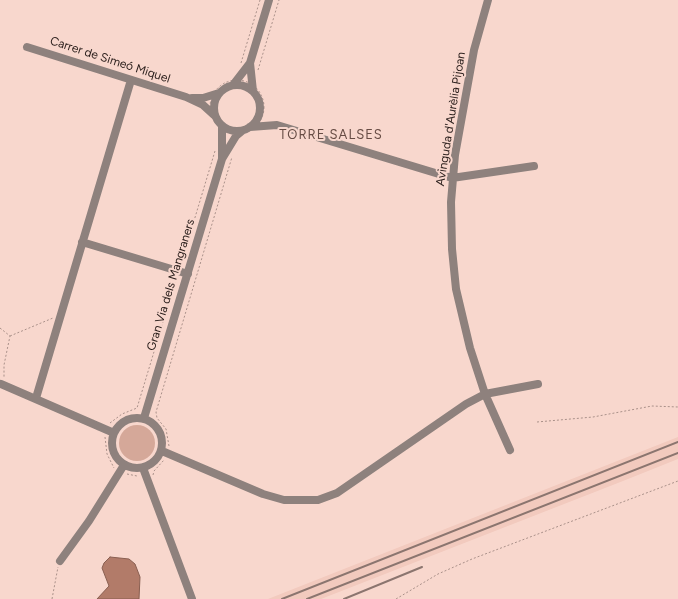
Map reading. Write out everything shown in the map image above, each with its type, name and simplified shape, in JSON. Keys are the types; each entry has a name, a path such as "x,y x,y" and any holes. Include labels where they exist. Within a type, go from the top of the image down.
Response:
{"street":[{"path":"254,126 260,112 259,101 250,63 269,0"},
{"name":"Avinguda d'Aurèlia Pijoan","path":"488,0 474,50 452,178 451,235 456,289 467,337 485,394 510,450"},
{"name":"Carrer de Simeó Miquel","path":"27,47 186,97 203,105 212,113"},
{"path":"250,63 216,94 212,113 219,128 241,134 254,126 277,125 452,178 534,166"},
{"path":"36,398 130,80"},
{"path":"233,80 244,86 255,88"},
{"name":"Carrer de Simeó Miquel","path":"186,97 203,98 216,94"},
{"name":"Gran Via dels Mangraners","path":"219,128 222,159"},
{"name":"Gran Via dels Mangraners","path":"144,418 222,159 241,134"},
{"path":"82,242 188,274"},
{"path":"164,455 263,494 284,500 318,500 337,493 466,404 485,394 538,384"},
{"path":"3,385 114,432"},
{"path":"138,417 151,421 160,431 164,455 155,462 143,468 137,469 124,465 113,451 114,432 127,420 138,417"},
{"path":"60,561 89,521 124,465"},
{"path":"143,468 192,599"}],"path":[{"path":"240,65 260,0"},
{"path":"257,73 279,0"},
{"path":"233,80 255,88 263,98 265,108 263,117 254,126 241,134 219,128 212,113 218,88 233,80"},
{"path":"107,424 122,414 137,408 215,149"},
{"path":"171,449 166,429 157,418 156,412 234,152"},
{"path":"10,336 52,317 59,319"},
{"path":"0,328 10,336"},
{"path":"3,385 4,365 10,336"},
{"path":"537,422 593,417 652,406 678,407"},
{"path":"105,434 105,450 114,467 114,472"},
{"path":"154,478 154,471 164,455"},
{"path":"124,474 139,478"},
{"path":"396,599 438,574 472,559 678,481"},
{"path":"52,599 60,561"}],"shaded area":[{"path":"141,425 150,430 154,436 154,450 150,456 141,461 133,461 124,456 120,450 119,439 124,430 130,426"},
{"path":"678,437 678,459 623,481 321,599 268,599"},
{"path":"110,557 129,559 135,564 140,577 139,599 97,599 109,586 102,568 104,563"}],"railway":[{"path":"282,599 678,442"},
{"path":"307,599 678,453"},
{"path":"344,599 422,567"}],"district":[{"name":"TORRE SALSES","path":"331,135"}]}
